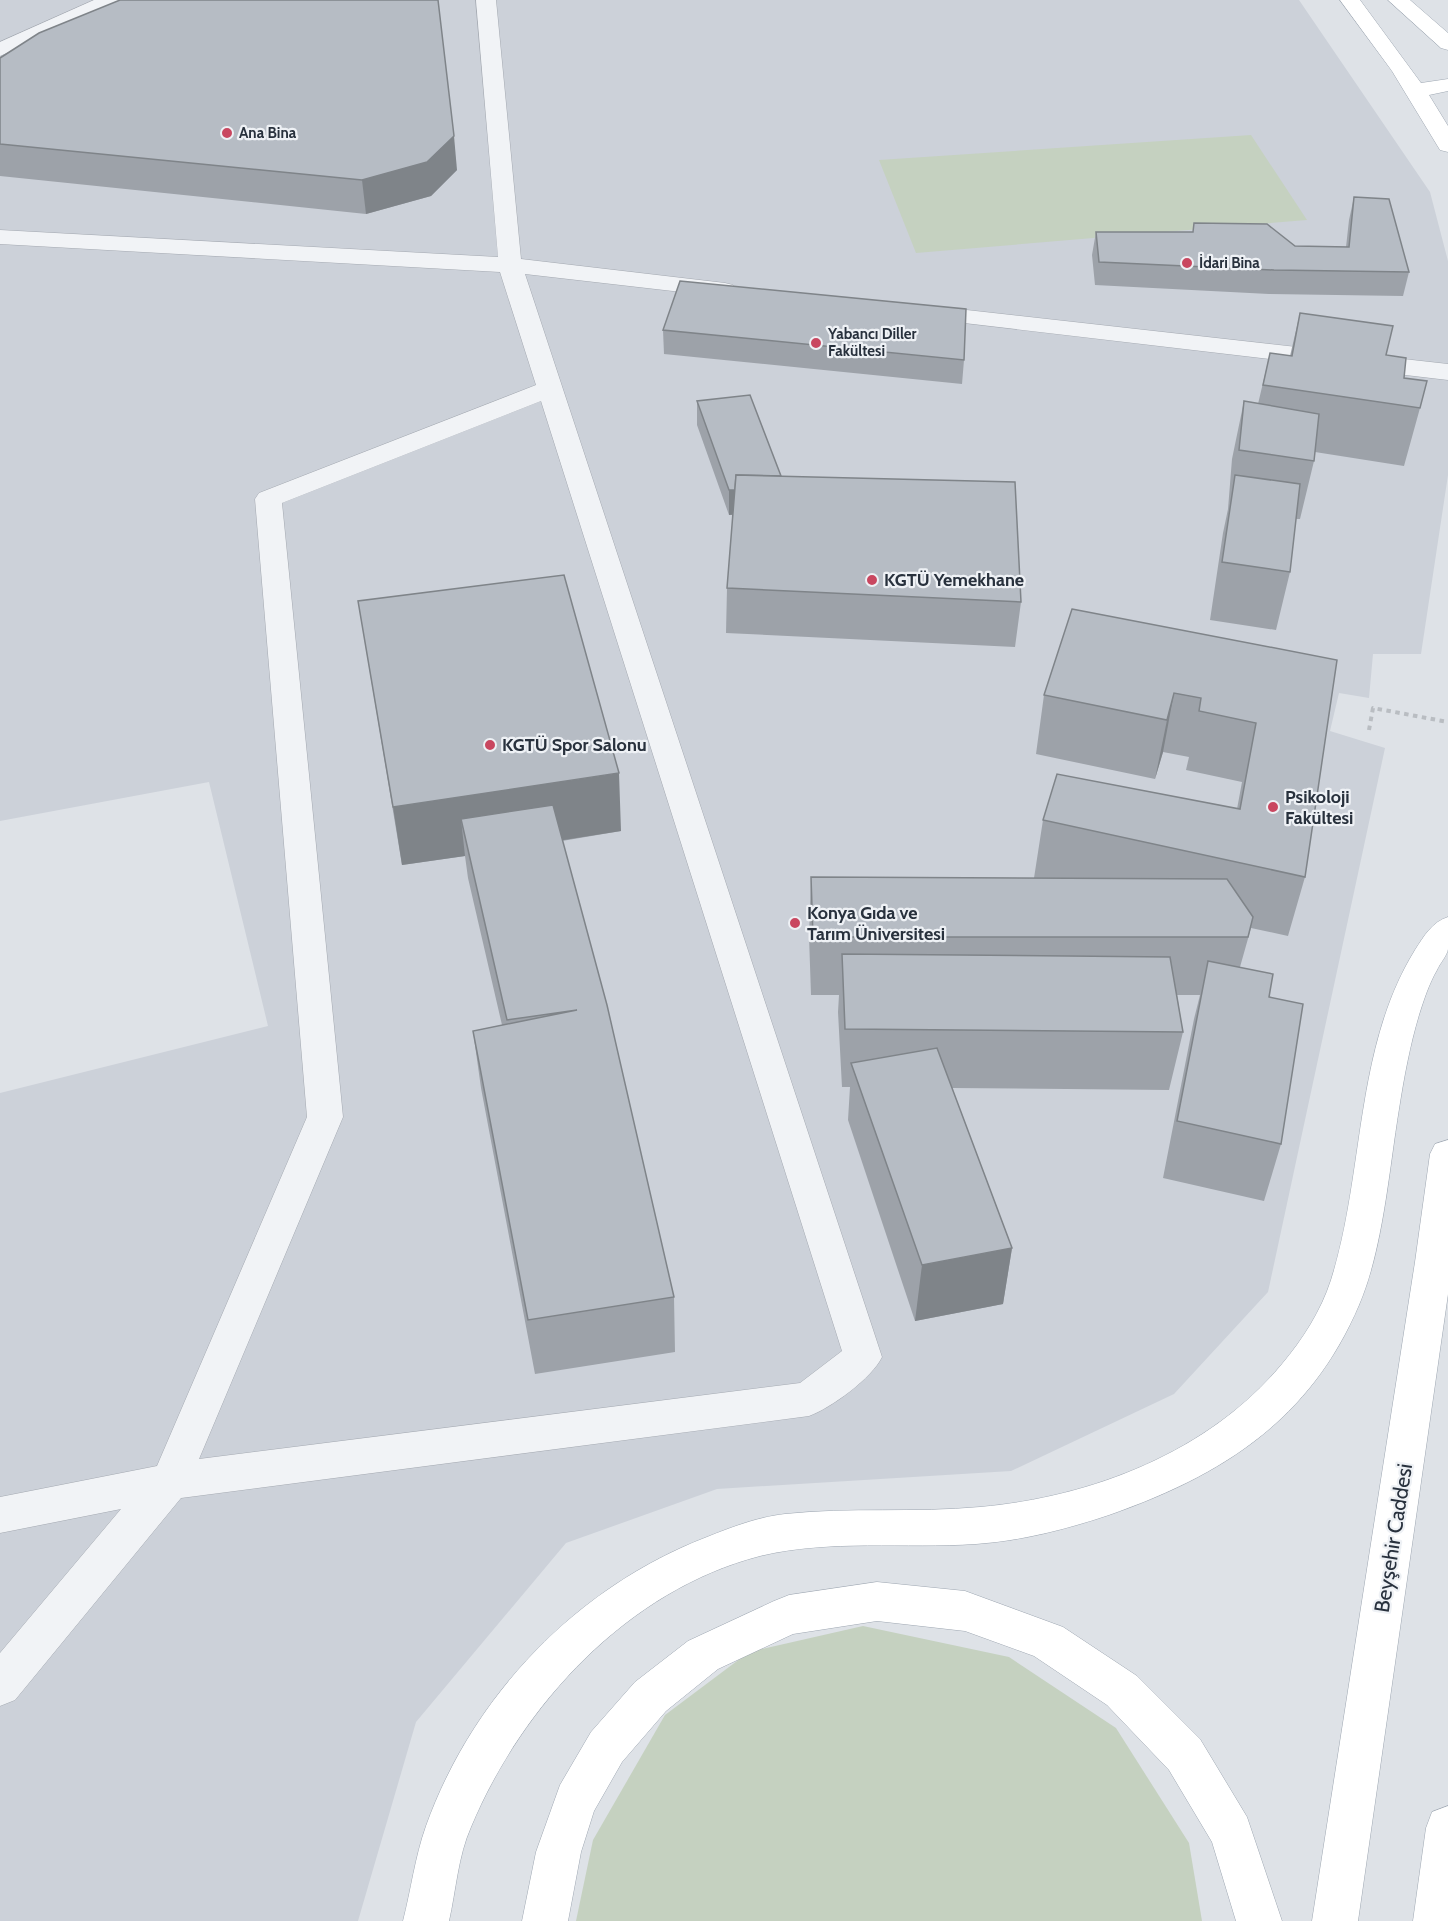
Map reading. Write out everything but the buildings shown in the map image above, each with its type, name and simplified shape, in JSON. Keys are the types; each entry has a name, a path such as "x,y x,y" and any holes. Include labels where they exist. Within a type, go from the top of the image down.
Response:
{"main road":[{"path":"1350,0 1418,90 1446,137"},
{"path":"1398,0 1448,44"},
{"path":"1418,90 1448,85"},
{"path":"426,1921 448,1826 483,1754 525,1694 568,1644 621,1602 672,1571 725,1548 777,1534 988,1525 1044,1516 1099,1500 1156,1478 1205,1453 1246,1426 1285,1390 1334,1318 1348,1287 1358,1244 1393,1044 1404,1005 1422,965 1448,929"},
{"name":"Beyşehir Caddesi","path":"1335,1921 1434,1262 1448,1154"},
{"path":"545,1921 556,1855 583,1785 623,1725 674,1674 732,1637 796,1612 864,1601 933,1603 1001,1620 1066,1650 1127,1692 1179,1747 1223,1814 1254,1891 1259,1921"},
{"path":"1436,1921 1448,1828"}],"lane":[{"path":"0,51 111,0"},
{"path":"0,1515 170,1481 809,1400 863,1357 510,265 486,0"},
{"path":"0,237 510,265 747,292"},
{"path":"902,310 1448,372"},
{"path":"0,1684 170,1481 325,1117 268,499 550,389"}],"path":[{"path":"1369,730 1373,708 1448,722"}],"shaded area":[{"name":"Konya Gıda ve Tarım Üniversitesi","path":"0,0 1299,0 1430,192 1448,261 1448,475 1421,654 1373,654 1369,698 1339,693 1330,731 1385,748 1268,1292 1174,1394 1011,1471 717,1489 566,1543 416,1722 358,1921 0,1921 0,1093 268,1026 209,782 0,821"}],"green space":[{"path":"1251,135 1307,220 916,253 879,160"},
{"path":"863,1626 1009,1657 1116,1728 1189,1843 1202,1921 576,1921 593,1840 665,1715 749,1652"}],"place":[{"name":"Ana Bina","path":"227,133"},
{"name":"İdari Bina","path":"1187,263"},
{"name":"Yabancı Diller Fakültesi","path":"816,343"},
{"name":"KGTÜ Yemekhane","path":"872,580"},
{"name":"KGTÜ Spor Salonu","path":"490,745"},
{"name":"Psikoloji Fakültesi","path":"1273,807"},
{"name":"Konya Gıda ve Tarım Üniversitesi","path":"795,923"}]}
